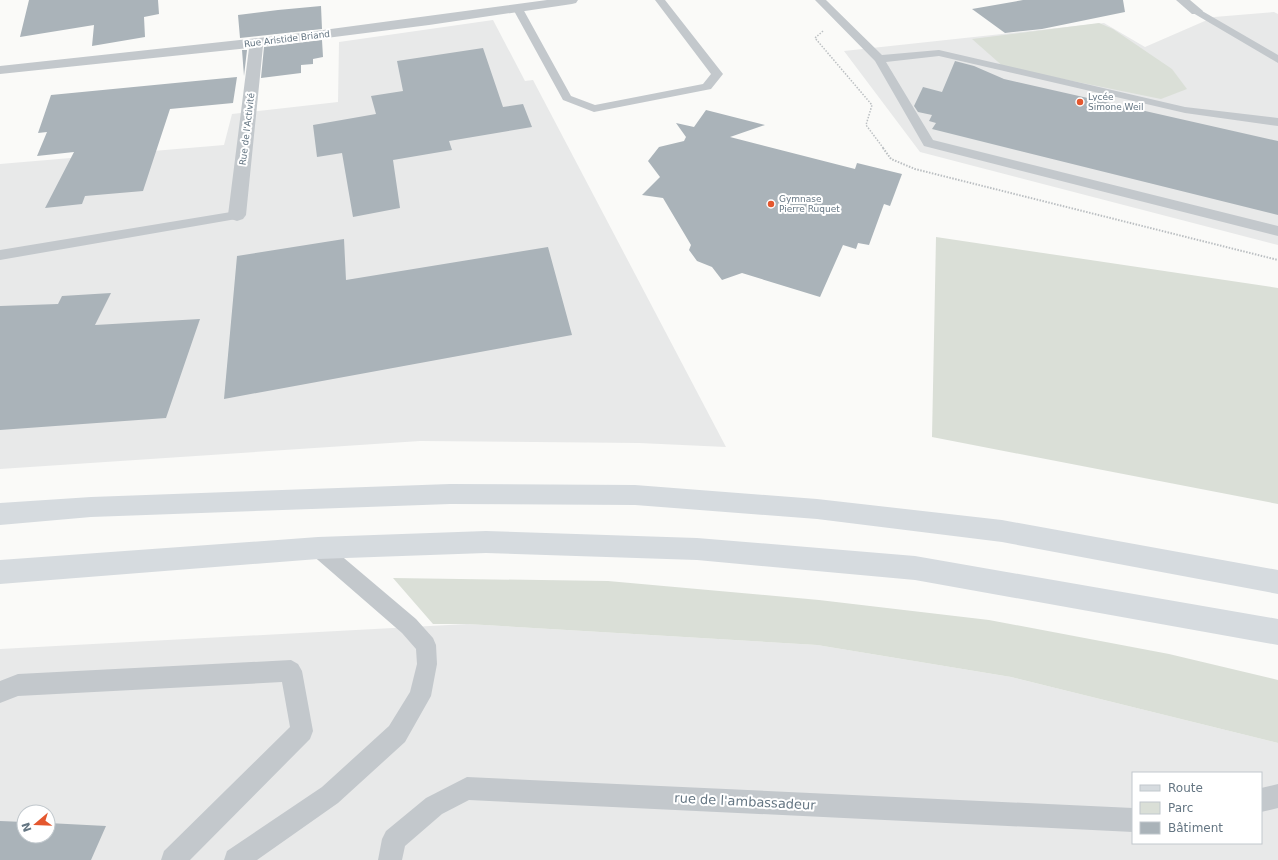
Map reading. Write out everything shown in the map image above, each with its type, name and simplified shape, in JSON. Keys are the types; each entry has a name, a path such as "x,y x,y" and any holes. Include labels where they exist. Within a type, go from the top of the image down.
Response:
{"main road":[{"path":"0,514 91,507 443,494 635,495 817,509 1002,531 1278,582"},
{"path":"0,572 318,548 486,542 697,549 915,568 1278,632"}],"street":[{"name":"Rue Aristide Briand","path":"0,70 256,42 518,9 572,0"},
{"path":"1182,0 1197,11"},
{"name":"Rue de l'Activité","path":"237,215 256,42"}],"lane":[{"path":"518,9 567,98 594,109 707,87 717,74 660,0"},
{"path":"820,0 879,58 928,143 1278,231"},
{"path":"1197,11 1278,60"},
{"path":"879,58 938,53 1185,110 1278,122"},
{"path":"0,255 237,215"},
{"path":"236,860 330,795 397,734 420,696 427,664 426,646 409,626 318,548"},
{"path":"0,692 18,685 291,670 302,731 173,860"},
{"name":"rue de l'ambassadeur","path":"390,860 394,839 434,806 467,788 1132,820"},
{"path":"1262,800 1278,796"}],"shaded area":[{"name":"Lycée Simone Weil","path":"1274,12 1278,14 1278,245 920,152 844,51 1104,23 1145,47 1214,17"},
{"path":"493,20 525,81 533,80 726,447 639,443 420,441 0,469 0,164 224,145 232,114 338,102 339,42"},
{"path":"467,624 817,645 1011,677 1278,743 1278,860 0,860 0,649"}],"green space":[{"path":"1099,23 1113,29 1172,69 1187,89 1161,99 1006,69 972,39"},
{"path":"936,237 1278,288 1278,504 932,437"},
{"path":"393,578 608,581 819,600 989,620 1169,654 1278,680 1278,743 1011,677 817,645 467,624 433,624"}],"building":[{"path":"29,0 158,0 159,14 144,17 145,37 92,46 94,25 20,37"},
{"path":"1023,0 1123,0 1125,12 1042,29 1005,33 972,9"},
{"path":"321,6 322,29 240,38 238,15"},
{"path":"322,40 323,57 313,59 313,64 301,65 301,73 261,78 264,47"},
{"path":"483,48 503,107 523,104 532,127 449,141 452,150 393,160 400,208 353,217 342,153 317,157 313,125 376,114 371,96 403,91 397,61"},
{"path":"242,50 247,50 244,76"},
{"path":"955,61 974,66 1004,79 1278,141 1278,215 932,129 936,123 929,121 932,115 918,112 914,106 923,87 942,92"},
{"path":"237,77 233,103 170,109 143,191 85,196 82,204 45,208 74,152 37,156 47,132 38,133 51,95"},
{"name":"Gymnase Pierre Ruquet","path":"706,110 765,125 730,137 855,169 857,163 902,174 890,206 884,204 869,245 858,243 856,249 843,245 820,297 742,273 722,280 712,267 697,261 689,250 691,245 663,198 642,195 660,177 648,161 659,147 684,141 686,137 676,123 694,127"},
{"path":"344,239 346,280 548,247 572,335 224,399 237,256"},
{"path":"111,293 95,325 200,319 166,418 0,430 0,306 58,304 62,296"},
{"path":"0,821 16,822 16,844 56,844 56,823 106,826 91,860 0,860"}],"place":[{"name":"Lycée Simone Weil","path":"1080,102"},
{"name":"Gymnase Pierre Ruquet","path":"771,204"}]}
